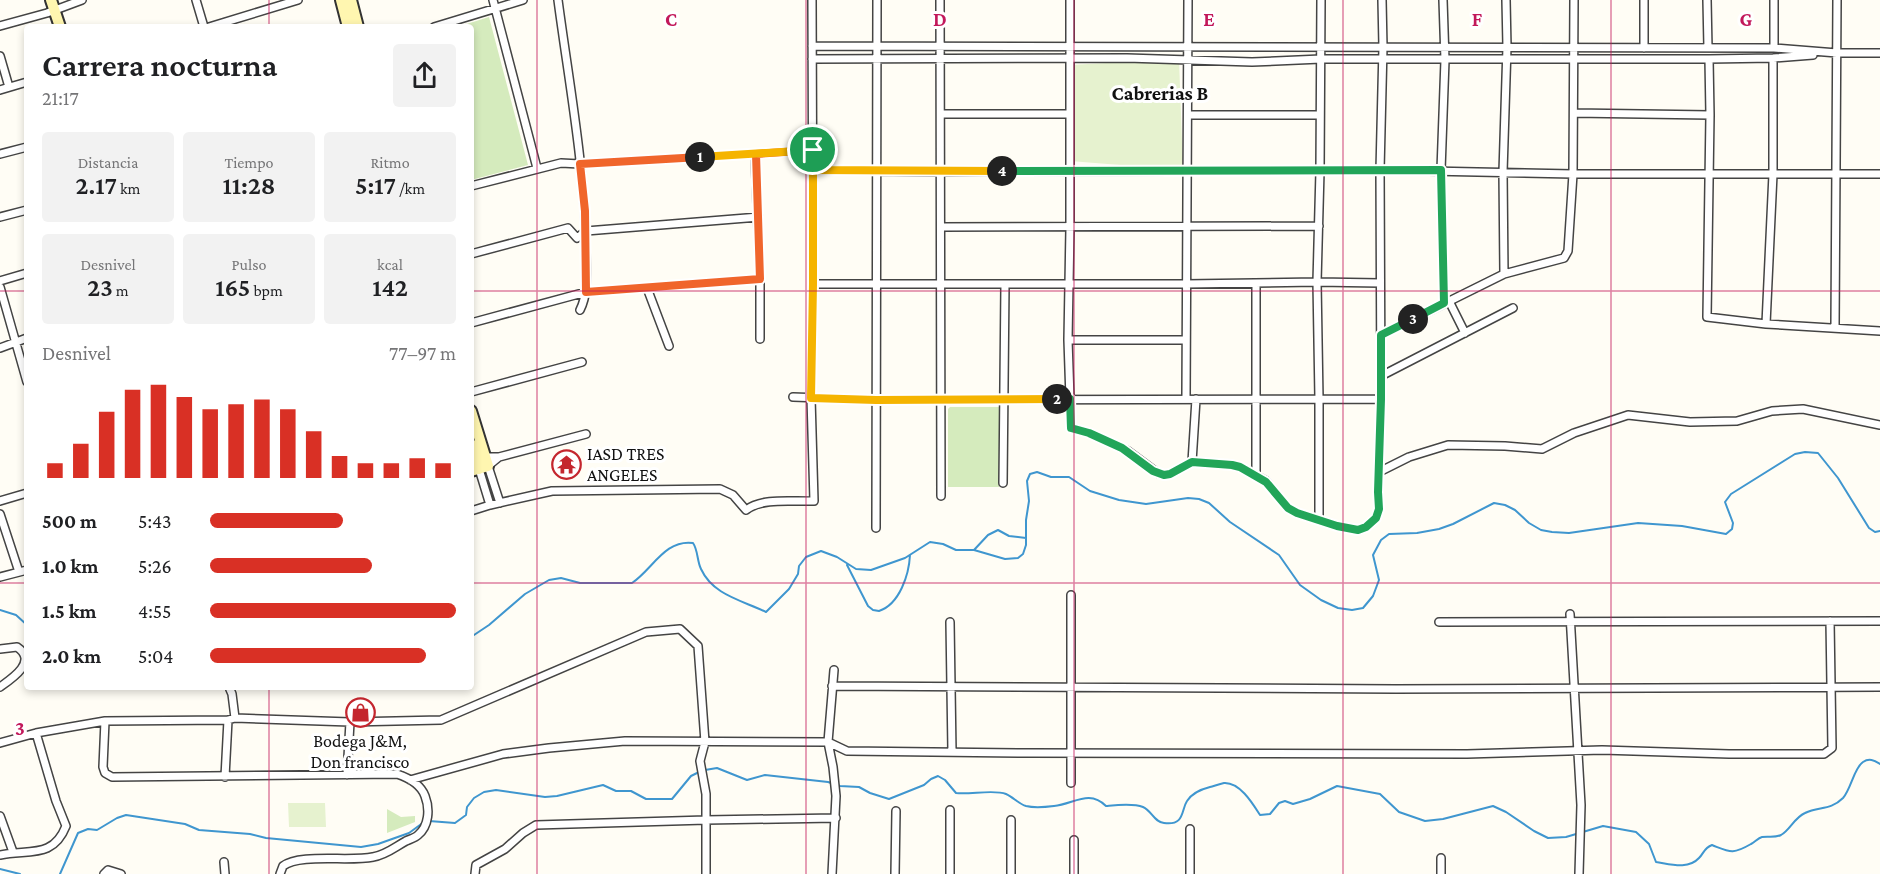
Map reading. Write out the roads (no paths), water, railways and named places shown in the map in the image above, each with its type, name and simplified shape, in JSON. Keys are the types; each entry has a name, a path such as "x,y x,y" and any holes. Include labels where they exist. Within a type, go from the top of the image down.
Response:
{"street":[{"path":"0,26 52,5 82,0"},
{"path":"196,0 203,24"},
{"path":"219,24 298,0"},
{"path":"341,0 347,24"},
{"path":"351,0 357,24"},
{"path":"493,0 537,168"},
{"path":"444,24 523,0"},
{"path":"558,0 573,104 586,231 586,292 580,310"},
{"path":"474,510 552,490 720,489 733,495 746,510 761,502 814,501 811,398 812,0"},
{"path":"876,528 877,0"},
{"path":"940,0 941,496"},
{"path":"1070,0 1068,340 1071,428 1089,433 1128,451 1153,471 1164,475 1192,462 1232,465 1257,475 1288,508 1297,513 1358,530 1372,523 1379,509 1382,0"},
{"path":"1186,398 1188,0"},
{"path":"1319,519 1317,282 1321,0"},
{"path":"1443,0 1441,170 1446,302 1465,333"},
{"path":"1504,274 1506,0"},
{"path":"1381,335 1504,274 1564,258 1568,251 1573,174 1574,0"},
{"path":"1644,0 1644,48"},
{"path":"1707,0 1708,48"},
{"path":"1774,0 1774,48"},
{"path":"1835,327 1837,0"},
{"path":"52,5 59,24"},
{"path":"812,46 1774,48 1837,53"},
{"path":"812,59 1070,58 1252,62 1321,59 1709,59 1880,53"},
{"path":"0,56 9,87"},
{"path":"1766,324 1773,174 1773,58"},
{"path":"1709,59 1707,317 1766,324 1880,331"},
{"path":"0,90 24,83"},
{"path":"1574,113 1710,115"},
{"path":"941,114 1070,114"},
{"path":"1188,115 1320,115"},
{"path":"0,154 24,148"},
{"path":"474,185 561,163 580,164 813,150"},
{"path":"756,154 760,339"},
{"path":"813,170 942,172 1441,170 1573,174 1880,174"},
{"path":"0,217 24,211"},
{"path":"474,254 568,228 577,238 586,231 759,217"},
{"path":"941,227 1319,226"},
{"path":"0,281 24,274"},
{"path":"474,322 586,292 760,279"},
{"path":"1256,283 1257,475"},
{"path":"813,284 1380,283"},
{"path":"1003,483 1005,284"},
{"path":"0,287 24,371"},
{"path":"647,288 669,346"},
{"path":"1381,376 1513,308"},
{"path":"0,348 24,339"},
{"path":"1068,340 1186,340"},
{"path":"474,391 582,362"},
{"path":"793,398 876,400 1381,399"},
{"path":"1192,462 1196,399"},
{"path":"1379,472 1409,458 1448,445 1542,449 1574,433 1628,416 1690,422 1737,421 1772,411 1803,409 1880,425"},
{"path":"474,434 478,464 490,506"},
{"path":"478,464 586,434"},
{"path":"478,464 500,503"},
{"path":"0,501 24,494"},
{"path":"0,514 19,572"},
{"path":"0,577 24,571"},
{"path":"1071,595 1071,783"},
{"path":"1570,618 1581,805 1579,874"},
{"path":"1440,622 1570,618 1880,621"},
{"path":"410,780 503,754 625,741 828,741 847,751 1824,753 1832,748 1830,621"},
{"path":"950,622 952,752"},
{"path":"0,743 36,732 105,721 441,720 646,632 680,629 698,646 705,742 700,760 706,794 706,874"},
{"path":"0,649 9,646 16,647 22,650 24,657"},
{"path":"0,687 16,676 24,664"},
{"path":"832,874 836,796 828,741 834,670"},
{"path":"832,686 1574,689 1880,687"},
{"path":"225,777 232,719 230,690"},
{"path":"105,721 103,767 105,773 112,777 398,774 423,791 428,810 425,826 418,835 373,857 348,860 295,860 283,866 280,874"},
{"path":"346,775 350,722"},
{"path":"0,855 46,850 58,840 66,826 56,801 36,732"},
{"path":"950,810 950,874"},
{"path":"895,874 896,811"},
{"path":"0,816 14,852"},
{"path":"475,874 476,865 505,849 536,825 836,818"},
{"path":"1011,820 1011,874"},
{"path":"1190,829 1190,874"},
{"path":"1074,840 1074,874"},
{"path":"1441,858 1441,874"},
{"path":"224,862 225,874"},
{"path":"104,874 108,870 121,874"}],"waterway":[{"path":"474,635 525,594 549,580 561,578 580,583 632,583 667,550 683,543 693,543 706,578 720,591 766,612 789,589 798,574 799,566 806,557 821,551 837,557 856,569 871,570 905,558 930,542 943,544 956,550 974,550 1005,559 1018,558 1023,554 1026,545 1029,501 1027,481 1030,474 1037,472 1051,477 1069,477 1090,491 1119,500 1146,504 1188,498 1209,503 1230,522 1279,555 1300,585 1321,600 1338,608 1352,610 1363,608 1373,596 1379,580 1373,555 1381,540 1389,534 1439,529 1494,503 1505,505 1541,530 1552,532 1569,533 1638,523 1682,526 1726,534 1732,529 1733,523 1725,502 1731,494 1795,454 1805,452 1818,453 1838,478 1869,528 1875,532 1880,531"},
{"path":"974,550 988,535 998,530 1009,536 1026,538"},
{"path":"847,565 868,606 879,611 893,602 902,588 908,571 910,555"},
{"path":"0,610 16,615 24,622"},
{"path":"705,770 717,768 747,780 765,775 828,782 840,786 859,787 889,799 924,785 938,776 945,780 956,793 1001,793 1029,807 1047,807 1081,799 1094,799 1106,806 1143,807 1158,821 1164,823 1179,820 1187,801 1197,792 1222,783 1230,784 1241,790 1260,815 1270,814 1279,803 1285,801 1293,804 1310,799 1337,786 1380,794 1399,812 1425,821 1443,819 1493,806 1548,838 1566,837 1603,826 1636,832 1649,844 1656,862 1684,865 1695,862 1712,845 1727,851 1735,851 1761,838 1781,835 1801,815 1834,805 1843,798 1857,769 1863,762 1872,760 1880,764"},
{"path":"429,821 455,823 466,815 467,807 474,798 484,792 496,790 545,797 603,785 616,791 631,791 646,799 672,799 691,776 699,772"},
{"path":"60,874 78,833 88,829 97,830 126,815 185,824 199,830 361,847 378,844 409,833 424,822"},
{"path":"0,869 20,874"}],"place":[{"name":"IASD TRES ANGELES","path":"566,464"},
{"name":"Bodega J&M, Don francisco","path":"360,712"}],"district":[{"name":"Cabrerias B","path":"1160,93"}]}
